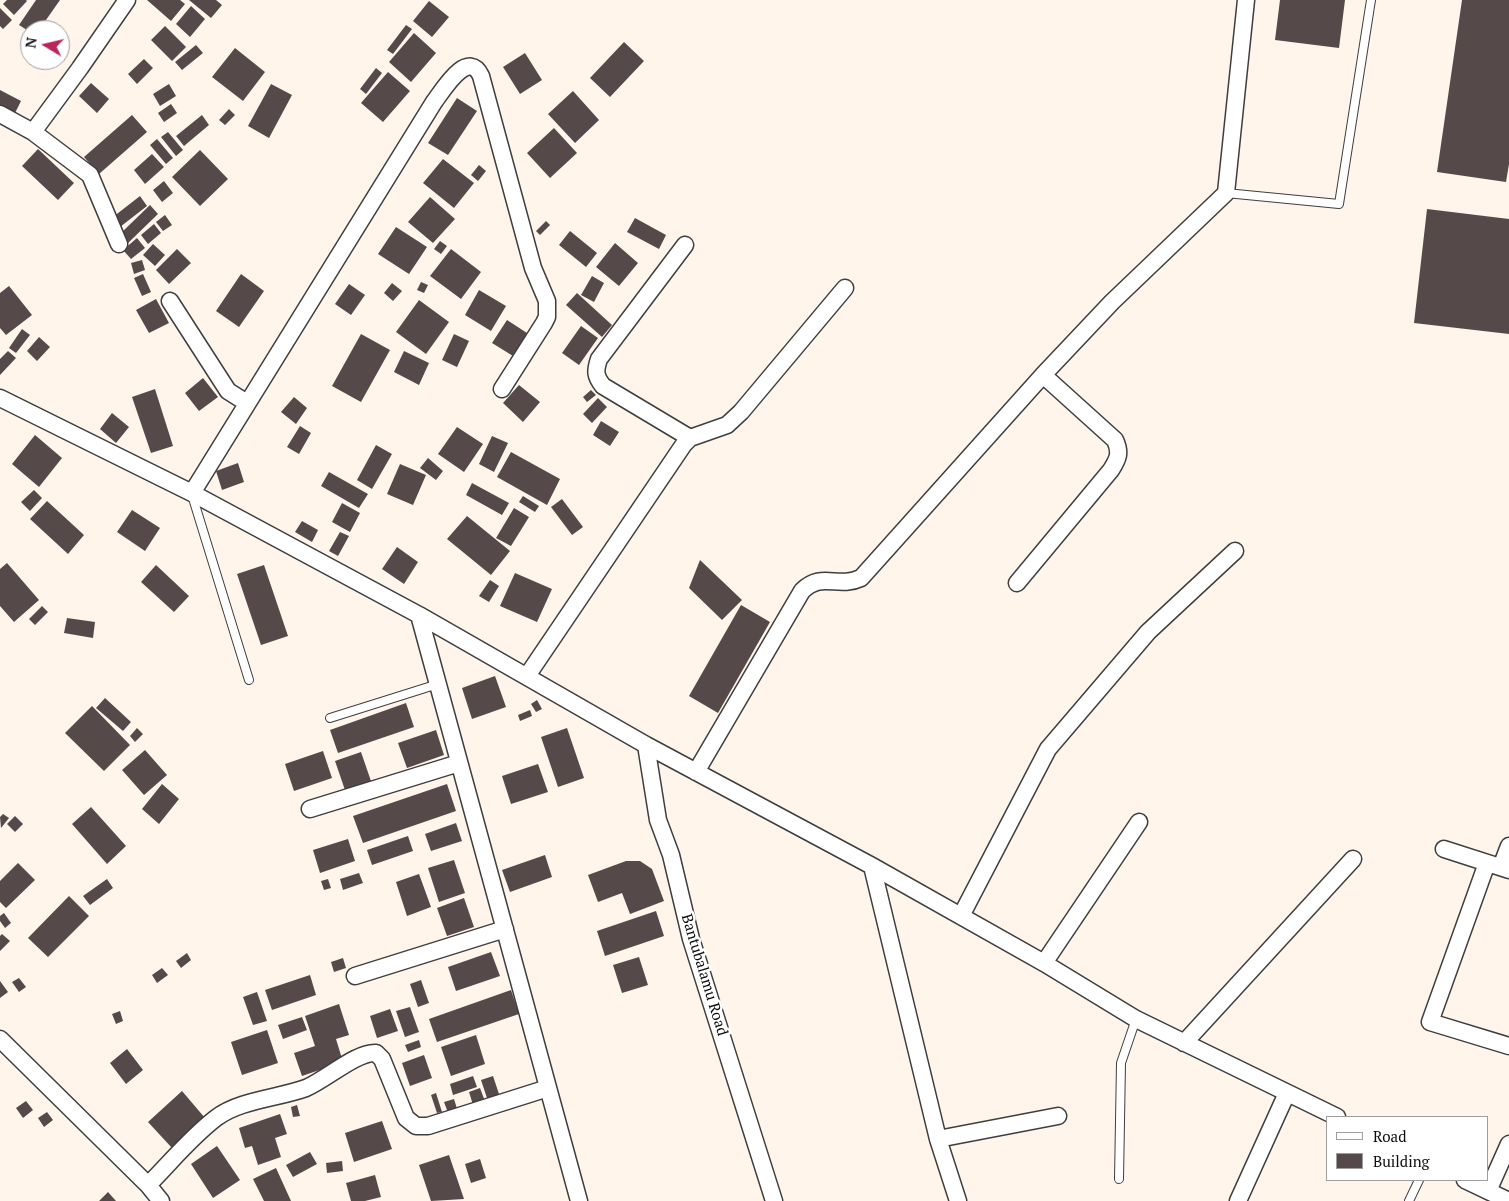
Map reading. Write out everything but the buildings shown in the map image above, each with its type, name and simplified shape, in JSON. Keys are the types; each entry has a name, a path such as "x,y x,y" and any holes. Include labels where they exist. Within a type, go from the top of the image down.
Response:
{"street":[{"path":"33,132 127,0"},
{"path":"696,772 802,591 811,582 824,580 852,582 861,578 1043,375 1134,279 1226,194 1246,0"},
{"path":"192,493 434,102 455,75 463,67 468,66 478,71 481,76 533,268 547,301 547,317 544,323 502,389"},
{"path":"0,114 33,132 90,174 119,244"},
{"path":"685,245 599,359 595,369 596,377 603,386 690,438"},
{"path":"527,676 624,529 684,444 690,438 721,428 741,412 845,288"},
{"path":"170,300 228,392 247,403"},
{"path":"1017,583 1111,470 1120,449 1116,440 1043,375"},
{"path":"0,398 192,493 419,615 646,745 961,916 1044,963 1136,1019 1335,1116"},
{"path":"961,916 1048,749 1148,632 1235,551"},
{"path":"419,615 579,1201"},
{"name":"Bantubalamu Road","path":"646,745 658,820 671,855 691,939 774,1201"},
{"path":"310,809 460,763"},
{"path":"1044,963 1139,822"},
{"path":"1509,846 1430,1022 1509,1046"},
{"path":"1444,849 1499,866"},
{"path":"1184,1042 1353,859"},
{"path":"872,866 938,1139 958,1201"},
{"path":"355,976 505,929"},
{"path":"0,1039 148,1184 161,1201"},
{"path":"148,1184 217,1117 233,1109 305,1088 324,1079 367,1052 376,1053 382,1059 406,1118 416,1126 428,1126 548,1088"},
{"path":"1238,1201 1287,1093"},
{"path":"938,1139 1058,1116"},
{"path":"1488,1191 1509,1144"},
{"path":"1467,1181 1508,1201"}],"lane":[{"path":"1226,194 1339,204 1371,0"},
{"path":"192,493 249,680"},
{"path":"330,718 438,684"},
{"path":"1119,1179 1121,1063 1136,1019"},
{"path":"1409,1201 1419,1181"}]}
